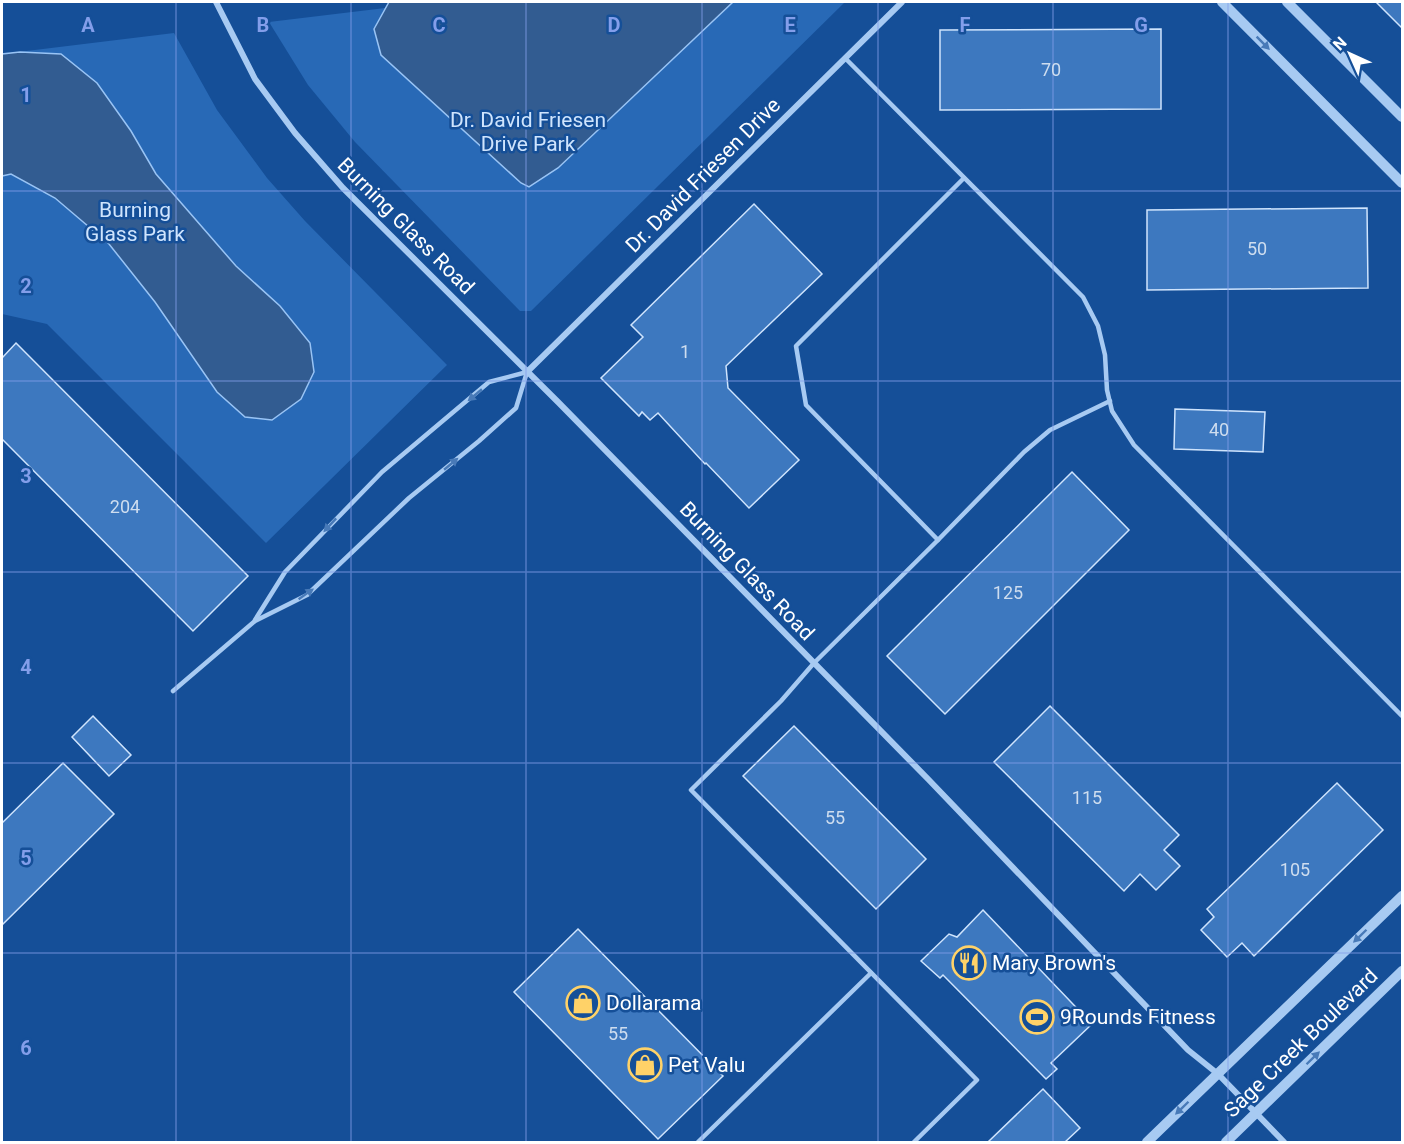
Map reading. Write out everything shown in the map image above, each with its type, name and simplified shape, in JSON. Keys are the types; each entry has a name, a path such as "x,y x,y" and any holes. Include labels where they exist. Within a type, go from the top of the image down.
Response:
{"street":[{"name":"Burning Glass Road","path":"216,2 255,79 294,133 343,188 814,663 1188,1050 1218,1074 1284,1143"},
{"name":"Dr. David Friesen Drive","path":"527,372 902,2"},
{"path":"1222,2 1402,183"},
{"path":"1287,2 1402,117"},
{"name":"Sage Creek Boulevard","path":"1147,1143 1402,896"},
{"name":"Sage Creek Boulevard","path":"1226,1143 1402,971"}],"lane":[{"path":"845,58 1083,297 1098,326 1105,355 1110,401 1117,419 1134,445 1402,716"},
{"path":"938,540 806,405 796,346 964,178"},
{"path":"255,621 285,572 382,472 489,382 527,372"},
{"path":"173,691 255,621 307,595 409,498 516,408 527,372"},
{"path":"914,1143 977,1080 691,790 782,701 814,663 1024,452 1050,430 1110,401"},
{"path":"698,1143 871,973"}],"green space":[{"name":"Dr. David Friesen Drive Park","path":"435,2 845,2 531,311 520,311 355,142 308,85 269,22"},
{"name":"Burning Glass Park","path":"174,33 217,110 267,178 305,221 447,365 266,543 47,324 2,314 2,54"}],"shaded area":[{"path":"389,2 733,2 558,168 529,187 521,183 381,55 374,29"},
{"path":"20,52 61,54 97,83 131,131 156,174 236,266 280,306 310,343 314,372 301,399 272,420 245,417 217,392 155,302 109,244 55,198 11,174 2,176 2,54"}],"building":[{"path":"1376,2 1402,2 1402,28"},
{"path":"1161,29 1161,109 940,110 940,30"},
{"path":"754,204 822,274 726,366 728,388 799,460 749,508 658,413 650,420 642,412 639,416 601,378 643,337 631,325"},
{"path":"1367,208 1368,288 1147,290 1147,210"},
{"path":"16,343 248,576 193,631 2,439 2,358"},
{"path":"1175,409 1265,412 1263,452 1174,449"},
{"path":"1072,472 1129,530 945,714 887,656"},
{"path":"1050,706 1179,835 1164,850 1180,866 1156,890 1140,874 1124,891 994,762"},
{"path":"93,716 131,755 109,776 72,737"},
{"path":"794,726 926,859 876,909 743,776"},
{"path":"63,763 114,814 2,925 2,823"},
{"path":"1337,783 1383,830 1254,956 1242,943 1227,957 1201,930 1214,917 1207,909"},
{"path":"983,910 1092,1024 1051,1063 1057,1069 1046,1079 943,975 940,978 921,961 949,934 957,937"},
{"path":"578,929 723,1076 658,1139 514,992"},
{"path":"1043,1089 1080,1128 1065,1142 988,1142"}],"place":[{"name":"Mary Brown's","path":"969,963"},
{"name":"Dollarama","path":"583,1003"},
{"name":"9Rounds Fitness","path":"1037,1017"},
{"name":"Pet Valu","path":"645,1065"}]}
